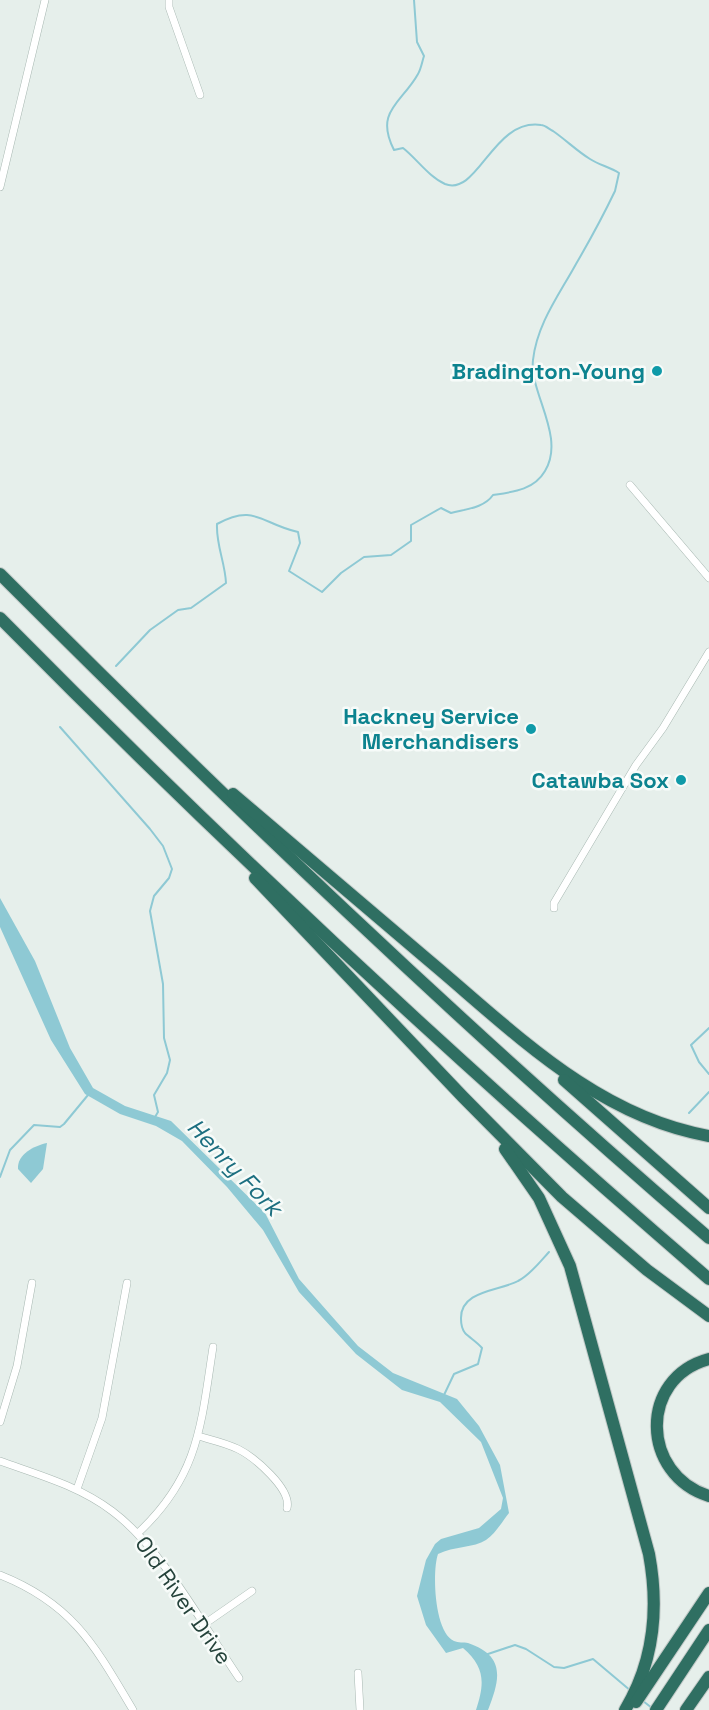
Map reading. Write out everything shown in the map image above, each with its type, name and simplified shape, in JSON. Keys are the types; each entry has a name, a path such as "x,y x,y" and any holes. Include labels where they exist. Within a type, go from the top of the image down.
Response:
{"highway":[{"path":"0,574 141,716 326,893 590,1135 709,1238"},
{"path":"0,618 222,836 500,1095 709,1279"},
{"path":"92,665 206,771 516,1035 709,1208"},
{"path":"222,836 231,852 463,1097 583,1216 647,1270 709,1316"},
{"path":"516,1035 585,1087 612,1103 665,1126 709,1136"},
{"path":"463,1097 533,1189 563,1249 584,1311 645,1535 653,1574 654,1623 645,1667 625,1710"},
{"path":"709,1359 685,1370 670,1385 660,1404 657,1430 660,1450 669,1468 687,1486 709,1496"},
{"path":"631,1710 709,1593"},
{"path":"656,1710 709,1630"},
{"path":"686,1710 709,1677"}],"street":[{"path":"0,187 45,0"},
{"path":"170,0 172,15 200,95"},
{"path":"630,485 709,578"},
{"path":"554,908 554,903 636,765 663,728 709,652"},
{"path":"0,1422 17,1366 32,1283"},
{"path":"77,1489 102,1418 127,1283"},
{"path":"138,1533 175,1491 194,1453 213,1347"},
{"path":"198,1436 225,1444 250,1456 284,1491 288,1499 287,1508"},
{"name":"Old River Drive","path":"0,1461 77,1489 111,1510 138,1533 239,1678"},
{"path":"0,1575 41,1596 83,1630 133,1710"},
{"path":"202,1624 252,1591"},
{"path":"358,1673 360,1710"}],"water":[{"path":"0,898 35,961 70,1048 93,1088 125,1106 171,1121 265,1213 299,1279 358,1346 393,1373 457,1399 479,1426 500,1465 509,1513 486,1540 438,1554 435,1587 442,1626 447,1635 454,1641 480,1648 494,1662 497,1679 488,1710 476,1710 482,1684 476,1662 463,1648 446,1653 426,1625 417,1596 426,1560 435,1544 441,1539 479,1528 501,1509 503,1498 481,1442 440,1402 402,1390 356,1354 299,1292 263,1230 227,1187 182,1141 156,1126 120,1114 85,1094 51,1040 0,927"},
{"path":"47,1143 43,1169 31,1183 18,1169 20,1159 37,1146"}],"waterway":[{"path":"116,666 150,630 178,610 191,608 226,583 217,524 230,518 250,515 298,532 300,543 289,571 322,592 341,573 364,557 391,555 411,541 411,525 441,508 451,513 474,507 485,503 493,495 529,486 545,471 550,458 551,444 533,373 535,347 550,310 615,191 619,173 590,159 546,126 541,125 524,126 510,133 467,179 457,185 439,181 403,148 394,150 387,126 389,116 392,108 418,74 424,56 417,42 414,0"},
{"path":"60,727 150,829 163,846 172,869 169,878 154,896 150,911 163,984 164,1038 170,1060 167,1073 154,1095 158,1112 155,1117"},
{"path":"709,1028 691,1045 699,1062 709,1074"},
{"path":"689,1113 709,1092"},
{"path":"0,1177 10,1150 34,1125 60,1127 88,1095"},
{"path":"444,1395 454,1374 478,1364 482,1348 462,1328 462,1309 467,1302 482,1293 522,1278 535,1268 549,1252"},
{"path":"485,1655 515,1645 526,1649 554,1667 564,1668 593,1659 631,1691"},
{"path":"643,1701 652,1708"}],"place":[{"name":"Bradington-Young","path":"657,371"},
{"name":"Hackney Service Merchandisers","path":"531,729"},
{"name":"Catawba Sox","path":"681,780"}],"water label":[{"name":"Henry Fork","path":"235,1167"}]}
